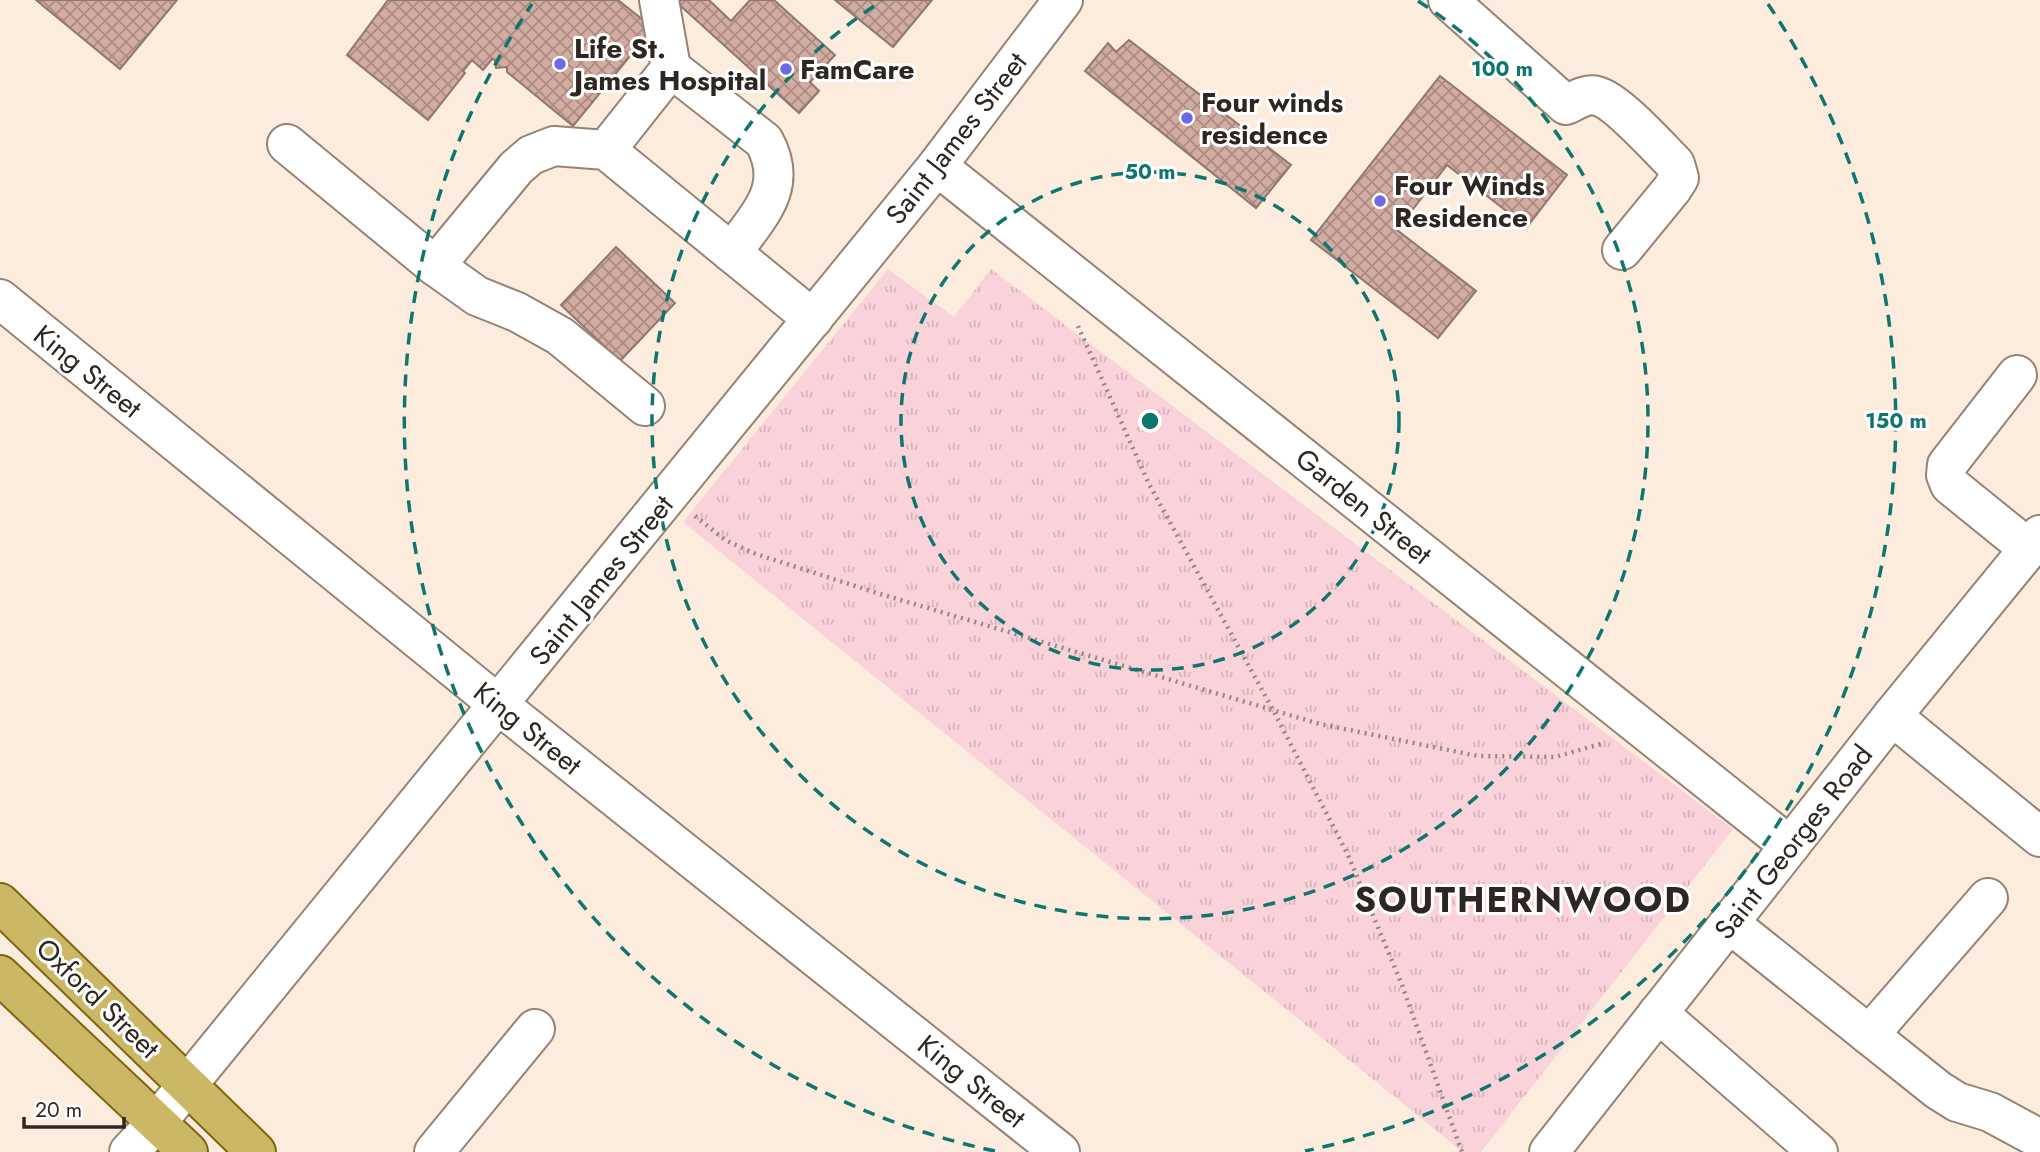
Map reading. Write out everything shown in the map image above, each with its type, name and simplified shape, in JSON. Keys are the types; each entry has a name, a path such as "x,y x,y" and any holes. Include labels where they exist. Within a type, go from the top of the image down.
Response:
{"main road":[{"name":"Oxford Street","path":"0,903 256,1152"},
{"name":"Oxford Street","path":"0,975 188,1152"}],"street":[{"path":"659,0 671,68 764,141 773,158 775,176 768,201 732,253"},
{"name":"Saint James Street","path":"129,1152 157,1122 670,496 937,166 1063,0"},
{"path":"1448,0 1566,105 1585,96 1595,95 1609,100 1675,164 1679,178 1622,250"},
{"path":"606,150 671,68"},
{"path":"287,144 435,266 477,296 517,312 560,336 645,406"},
{"path":"435,266 516,169 531,155 554,146 606,150 813,319"},
{"name":"Garden Street","path":"937,166 1790,846"},
{"name":"King Street","path":"0,299 499,705 1060,1152"},
{"path":"2017,375 1947,466 1946,475 1950,485 2034,542"},
{"name":"Saint Georges Road","path":"1549,1152 1892,716 2034,542"},
{"path":"1892,716 2040,836"},
{"path":"1869,1035 1988,898"},
{"path":"1729,923 1938,1090 1957,1102 1990,1112 2040,1139"},
{"path":"1658,1013 1818,1152"},
{"path":"434,1152 536,1029"}],"path":[{"path":"1073,314 1149,484 1273,710 1348,855 1402,985 1462,1152"},
{"path":"670,496 725,540 756,554 1320,724 1478,756 1555,757 1645,731"}],"green space":[{"path":"888,269 954,317 991,269 1733,829 1481,1152 1463,1152 683,522"}],"building":[{"path":"36,0 177,0 120,69"},
{"name":"Life St. James Hospital","path":"388,0 618,0 653,28 573,126 507,72 507,67 496,68 495,60 492,59 483,70 472,60 428,120 347,55"},
{"name":"FamCare","path":"674,0 709,0 731,21 750,0 774,0 835,55 810,82 819,91 799,113"},
{"path":"835,0 932,0 893,47"},
{"name":"Four winds residence","path":"1129,40 1291,165 1256,208 1085,71 1108,43 1116,52"},
{"name":"Four Winds Residence","path":"1440,76 1567,175 1527,227 1447,165 1397,230 1476,291 1438,338 1311,240"},
{"path":"616,247 675,303 620,361 561,305"}],"place":[{"name":"Life St. James Hospital","path":"560,64"},
{"name":"FamCare","path":"786,69"},
{"name":"Four winds residence","path":"1187,118"},
{"name":"Four Winds Residence","path":"1380,201"}],"district":[{"name":"SOUTHERNWOOD","path":"1523,900"}]}
